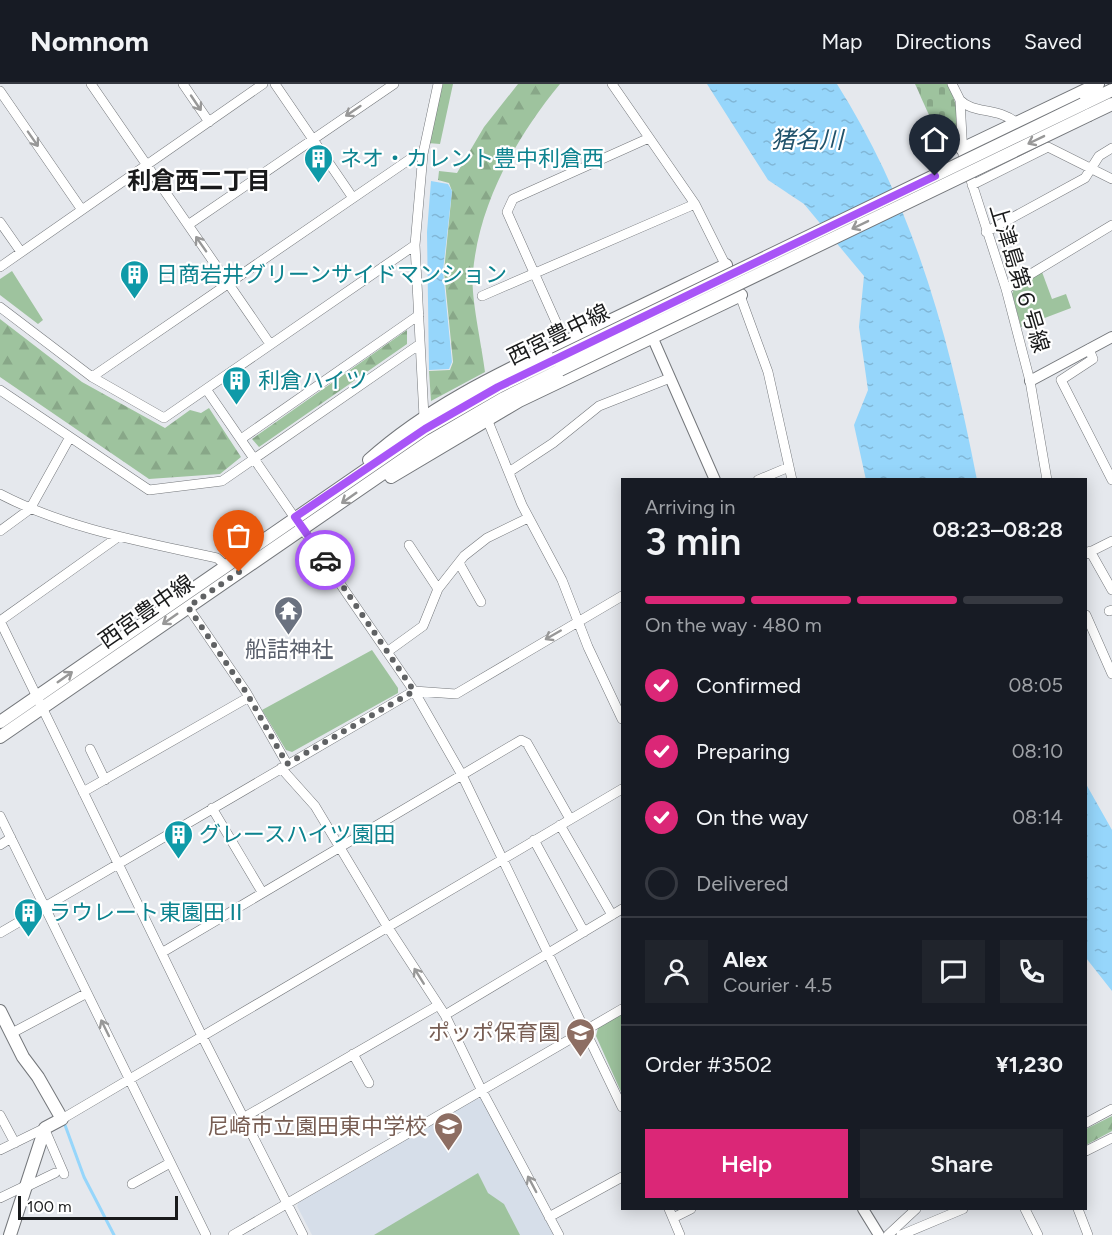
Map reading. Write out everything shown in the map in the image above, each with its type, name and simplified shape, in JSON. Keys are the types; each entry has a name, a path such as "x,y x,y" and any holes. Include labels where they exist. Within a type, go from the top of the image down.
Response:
{"main road":[{"path":"962,149 1098,84"},
{"name":"西宮豊中線","path":"0,737 40,702 295,517 459,409 1086,110 1112,90"},
{"name":"西宮豊中線","path":"1086,110 1112,104"},
{"path":"334,490 396,435 496,375 726,265"},
{"path":"373,482 396,475 487,419 741,295"},
{"name":"西宮豊中線","path":"0,722 40,702 188,607 464,421 557,364"},
{"path":"0,1011 23,1057 38,1077 62,1119 45,1129 10,1235"}],"street":[{"path":"91,84 270,344"},
{"path":"183,84 209,122"},
{"path":"0,267 263,84"},
{"path":"275,84 353,198"},
{"path":"188,225 393,84"},
{"path":"424,417 415,245 423,154 438,84"},
{"path":"612,84 695,204 741,295 768,372 792,478"},
{"path":"952,84 960,100 967,107 1007,114 1017,123"},
{"path":"0,91 82,210"},
{"name":"上津島第６号線","path":"960,100 962,149 986,232 1006,289 1030,381 1047,478"},
{"path":"566,342 507,212 513,199 649,138"},
{"path":"972,185 1048,147 1112,179"},
{"path":"986,232 1085,178 1099,156 1112,148"},
{"path":"92,377 413,157 423,154"},
{"path":"482,296 695,204"},
{"path":"0,222 21,252"},
{"path":"1006,289 1112,225"},
{"path":"0,307 92,377 161,418 167,417 415,245"},
{"path":"639,307 711,478"},
{"path":"241,439 418,315"},
{"path":"1030,381 1112,337"},
{"path":"0,390 149,490 222,481 420,344"},
{"path":"1089,349 1093,359 1061,380 1112,480"},
{"path":"509,472 553,443 599,406 670,378"},
{"path":"206,389 414,691 462,775 547,954 553,959 621,1105"},
{"path":"487,419 528,518 548,552 579,620 588,647 621,717"},
{"path":"0,531 30,510 70,437"},
{"path":"763,478 789,467"},
{"path":"0,494 30,510 118,537 217,558 226,567"},
{"path":"387,652 423,626 438,589 459,563 481,542 528,518"},
{"path":"118,537 0,621 202,1036 303,1235"},
{"path":"1112,541 1088,553 1112,590"},
{"path":"409,545 438,589"},
{"path":"459,563 481,602"},
{"path":"0,933 414,691 456,694 621,597"},
{"path":"188,607 249,697 284,766 315,806 387,926 445,1015 481,1089 560,1235"},
{"path":"1087,617 1112,674"},
{"path":"83,792 249,697"},
{"path":"163,952 521,740 527,743 570,819"},
{"path":"90,749 105,780"},
{"path":"62,1119 621,790"},
{"path":"212,808 262,892"},
{"path":"0,816 206,1235"},
{"path":"560,825 612,915"},
{"path":"0,845 11,838"},
{"path":"534,840 584,932"},
{"path":"445,1015 621,910"},
{"path":"12,1034 87,993"},
{"path":"243,1118 437,1006"},
{"path":"233,1235 621,1010"},
{"path":"353,1054 369,1083"},
{"path":"1087,1122 1112,1109"},
{"path":"0,1115 15,1143"},
{"path":"0,1150 45,1129 60,1174 0,1198"},
{"path":"1087,1150 1112,1138"},
{"path":"132,1184 170,1163"},
{"path":"549,1217 621,1178"},
{"path":"680,1235 671,1214 688,1210"},
{"path":"864,1210 879,1235"},
{"path":"888,1235 915,1210"},
{"path":"901,1235 961,1210"},
{"path":"1026,1210 1038,1235"},
{"path":"1078,1210 1088,1235"}],"shaded area":[{"name":"尼崎市立園田東中学校","path":"475,1099 481,1099 555,1235 312,1235 297,1206 299,1202"}],"green space":[{"path":"443,84 453,84 440,144 428,143"},
{"path":"518,84 560,84 515,148 483,221 477,246 473,282 485,372 431,401 429,371 450,370 453,362 444,271 452,191 449,183 438,180 439,171 457,173 484,127"},
{"path":"915,84 949,84 958,112 957,145 950,142 937,128"},
{"path":"12,271 43,320 38,324 0,295 0,279"},
{"path":"1042,272 1052,299 1066,294 1071,308 1021,327 1012,294 1014,289"},
{"path":"0,319 82,382 165,428 190,410 201,413 209,408 241,457 220,474 149,479 0,377"},
{"path":"407,330 407,344 259,447 252,439"},
{"path":"372,650 398,688 398,693 292,752 286,750 262,710"},
{"path":"621,1015 621,1092 596,1036 598,1028"},
{"path":"1112,1116 1112,1131 1087,1144 1087,1128"},
{"path":"478,1173 488,1193 504,1204 520,1235 374,1235"}],"water":[{"name":"猪名川","path":"707,84 837,84 888,178 926,275 955,376 977,478 866,478 854,425 868,390 859,327 864,276 804,204 768,180"},
{"path":"431,181 448,184 452,191 443,271 452,362 449,369 429,370 427,232"},
{"path":"1087,786 1112,830 1112,991 1087,959"}],"waterway":[{"path":"65,1125 84,1177 114,1235"}],"way so far":[{"path":"239,572 188,607 246,692 287,764 414,691 325,560"}],"place":[{"name":"ネオ・カレント豊中利倉西","path":"319,184"},
{"name":"日商岩井グリーンサイドマンション","path":"135,300"},
{"name":"利倉ハイツ","path":"237,406"},
{"name":"船詰神社","path":"289,636"},
{"name":"グレースハイツ園田","path":"178,860"},
{"name":"ラウレート東園田Ⅱ","path":"28,938"},
{"name":"ポッポ保育園","path":"581,1058"},
{"name":"尼崎市立園田東中学校","path":"448,1152"}],"district":[{"name":"利倉西二丁目","path":"199,181"}],"route":[{"path":"325,560 295,517 425,429 498,387 935,176"}]}
